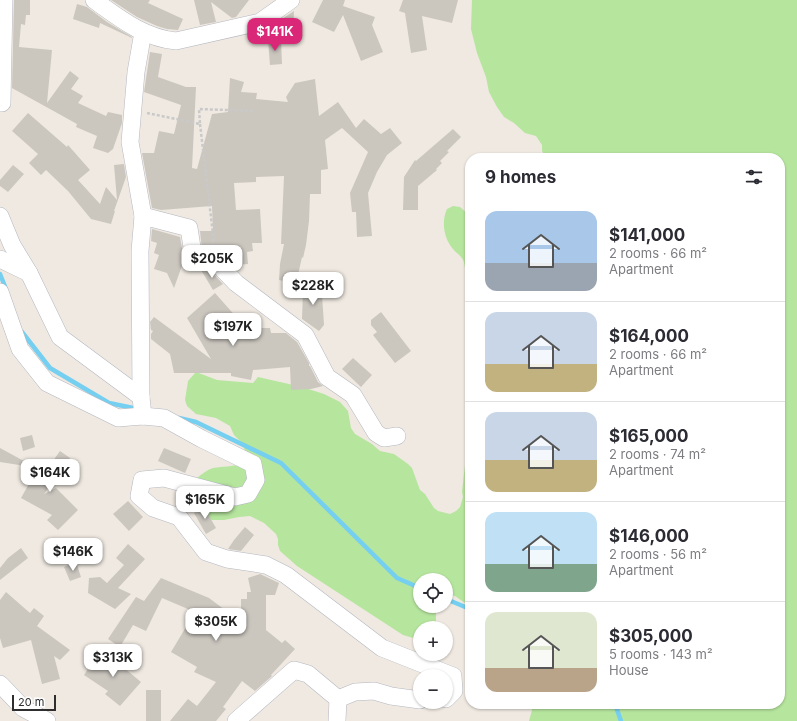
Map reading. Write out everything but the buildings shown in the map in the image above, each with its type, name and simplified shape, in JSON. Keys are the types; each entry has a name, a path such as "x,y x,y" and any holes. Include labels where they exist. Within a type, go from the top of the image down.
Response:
{"street":[{"path":"0,103 2,103 4,0"},
{"path":"94,0 128,24 143,32 162,39 176,40 260,22 291,0"},
{"path":"143,32 136,72 130,142 144,216 140,251 141,397 143,416"},
{"path":"0,216 12,246 29,273 60,337 141,397"},
{"path":"144,216 189,228 194,260 213,258 236,283 305,335 327,377 354,395 376,433 384,438 397,436"},
{"path":"0,259 29,273"},
{"path":"0,292 20,349 47,383 118,418 143,416 164,418 202,439 253,464 256,480 248,494 236,497 164,478 142,480 139,496 153,508 179,517 206,552 227,559 266,565 286,575 382,648 435,669"},
{"path":"236,721 294,670 308,674 338,699"},
{"path":"453,676 453,692"},
{"path":"0,684 23,708 47,721"},
{"path":"338,699 355,692 374,691 391,696 413,699"},
{"path":"336,721 338,699"}],"path":[{"path":"213,258 213,234 199,108 254,111"},
{"path":"132,110 200,124"}],"green space":[{"path":"472,0 797,0 797,721 529,721 532,709 785,709 785,153 543,153 542,145 536,136 525,133 514,123 504,117 497,107 489,92 486,77 477,53 471,29"},
{"path":"453,206 460,207 465,212 465,268 462,258 447,240 444,230 444,219 447,209"},
{"path":"196,372 217,380 253,383 258,377 302,387 324,394 340,402 348,411 351,428 355,434 372,444 380,451 394,454 408,464 412,468 420,490 425,494 434,508 438,511 450,514 460,507 463,497 462,492 465,465 465,603 453,596 453,573 413,573 413,613 436,613 436,621 413,621 413,638 403,635 297,566 280,551 276,534 264,523 250,516 224,520 208,520 200,513 199,499 194,490 197,478 213,468 242,464 246,453 242,443 234,435 230,426 216,418 196,414 187,406 185,400 188,381"}],"waterway":[{"path":"0,274 6,289"},
{"path":"22,332 50,368 109,403 138,409"},
{"path":"179,418 196,422 281,463 397,578 413,585"},
{"path":"453,602 465,607"},
{"path":"617,709 621,721"}]}
